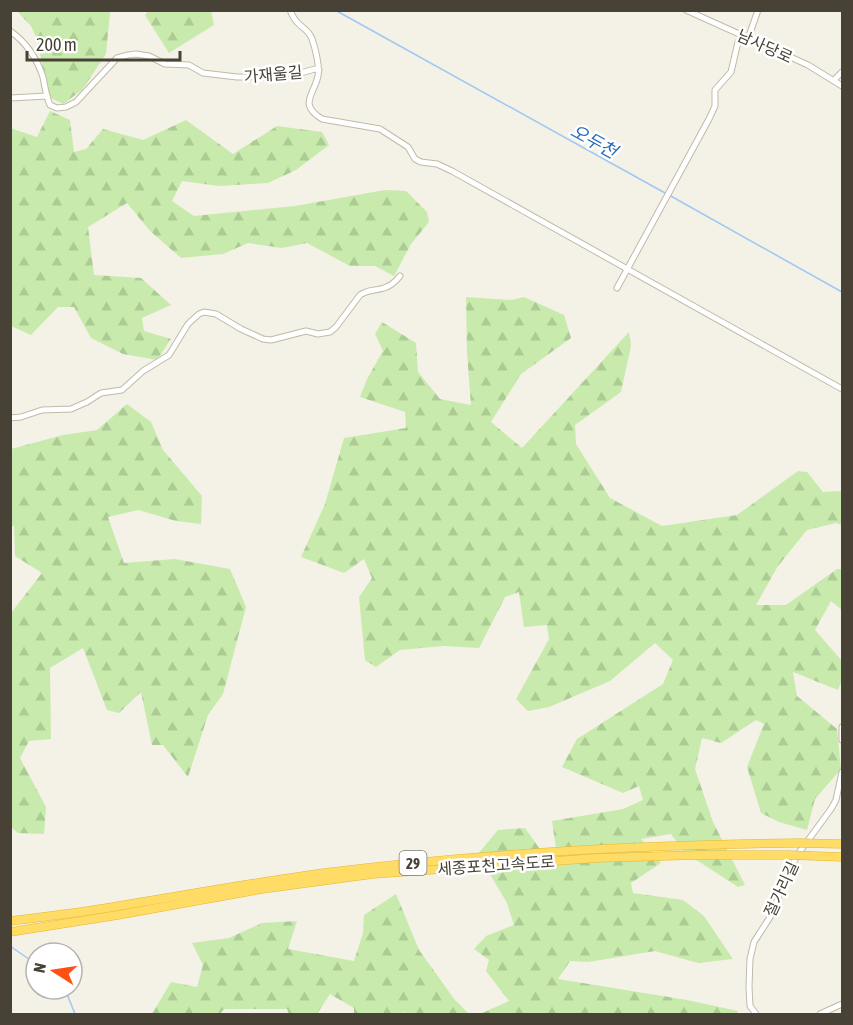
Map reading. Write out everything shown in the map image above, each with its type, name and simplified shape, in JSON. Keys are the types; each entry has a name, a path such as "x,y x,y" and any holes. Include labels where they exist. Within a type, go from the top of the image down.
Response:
{"highway":[{"name":"세종포천고속도로","path":"10,921 99,910 324,873 461,858 716,844 843,844"},
{"name":"세종포천고속도로","path":"10,932 262,889 373,874 597,858 699,855 843,857"}],"street":[{"path":"290,10 298,24 307,29 312,37 319,70 309,97 309,106 322,119 380,129 408,147 414,159 437,164 452,171 843,389"},
{"name":"남사당로","path":"686,10 748,35 808,65 843,86"},
{"path":"616,288 715,106 715,90 731,72 738,42 748,35 758,10"},
{"path":"10,31 17,35 36,59 43,78 46,96 10,98"},
{"name":"가재울길","path":"46,96 50,105 66,108 76,102 117,58 136,54 149,56 165,64 189,65 203,73 237,77 297,74 319,70"},
{"path":"834,80 843,72"},
{"path":"10,418 42,410 71,409 101,393 122,390 136,376 169,355 188,324 204,312 216,314 263,339 272,340 306,331 330,332 360,295 369,290 389,286 400,276"},
{"path":"843,727 843,740"},
{"name":"절가리길","path":"756,1014 750,1006 749,987 750,959 754,942 772,914 794,860 836,800 843,771"},
{"path":"820,1014 843,1004"}],"green space":[{"path":"17,11 111,11 106,54 82,90 63,104 49,97 37,39 31,26"},
{"path":"148,11 211,11 214,25 169,53 145,15"},
{"path":"50,111 70,120 74,152 86,149 103,129 143,140 186,120 233,154 277,126 322,132 329,145 296,170 268,183 219,186 182,181 172,201 194,216 295,206 385,190 406,191 427,212 429,222 411,244 394,276 375,266 350,266 307,243 282,248 248,243 223,254 181,258 150,231 127,203 88,227 94,275 141,278 171,305 142,318 144,331 171,339 157,360 123,354 91,338 74,307 58,307 31,335 11,326 10,127 37,137"},
{"path":"466,297 511,300 524,297 564,315 571,338 521,374 491,422 522,448 629,332 631,346 621,392 575,425 576,444 610,498 662,526 737,515 798,471 807,472 823,492 842,491 842,525 836,523 807,530 778,566 756,605 786,605 837,569 842,569 842,610 831,601 815,630 842,661 842,680 838,690 793,672 797,696 837,729 841,769 815,799 807,830 779,822 761,813 747,767 764,724 756,720 721,743 702,738 695,769 713,822 745,885 738,887 684,852 671,834 641,839 661,863 631,883 633,893 683,900 704,916 733,959 698,963 655,951 588,962 570,961 558,979 687,1000 738,1011 737,1014 480,1014 509,1001 486,971 489,960 474,949 486,936 514,925 507,903 478,854 498,830 525,828 542,852 558,862 552,821 623,809 643,800 639,786 623,793 562,767 577,739 663,684 673,660 655,643 610,681 549,707 528,711 516,699 549,639 547,625 524,627 519,592 505,597 479,648 443,646 400,650 376,667 365,660 359,597 372,578 364,559 344,573 301,557 325,504 344,438 406,428 405,412 360,397 383,351 375,334 382,322 416,343 418,372 440,399 471,405"},
{"path":"127,404 151,422 163,450 202,496 201,524 176,521 138,510 108,517 124,563 175,559 230,569 246,607 223,694 208,715 188,777 163,745 152,745 141,692 119,713 107,710 83,648 50,668 51,739 29,741 20,758 46,807 44,834 18,833 10,826 11,613 42,573 15,556 14,526 10,526 11,449 63,435 97,430"},
{"path":"396,894 419,950 455,1000 469,1014 409,1014 403,1012 401,1014 354,1014 354,1008 330,994 317,1014 289,1014 287,1009 224,1009 220,1014 152,1014 171,982 197,987 203,965 192,943 229,938 262,923 297,921 288,949 354,961 363,933 364,915"}],"waterway":[{"name":"오두천","path":"335,10 665,193"},
{"name":"오두천","path":"669,195 842,292"},
{"path":"10,946 24,956"},
{"path":"70,1001 75,1014"}]}
